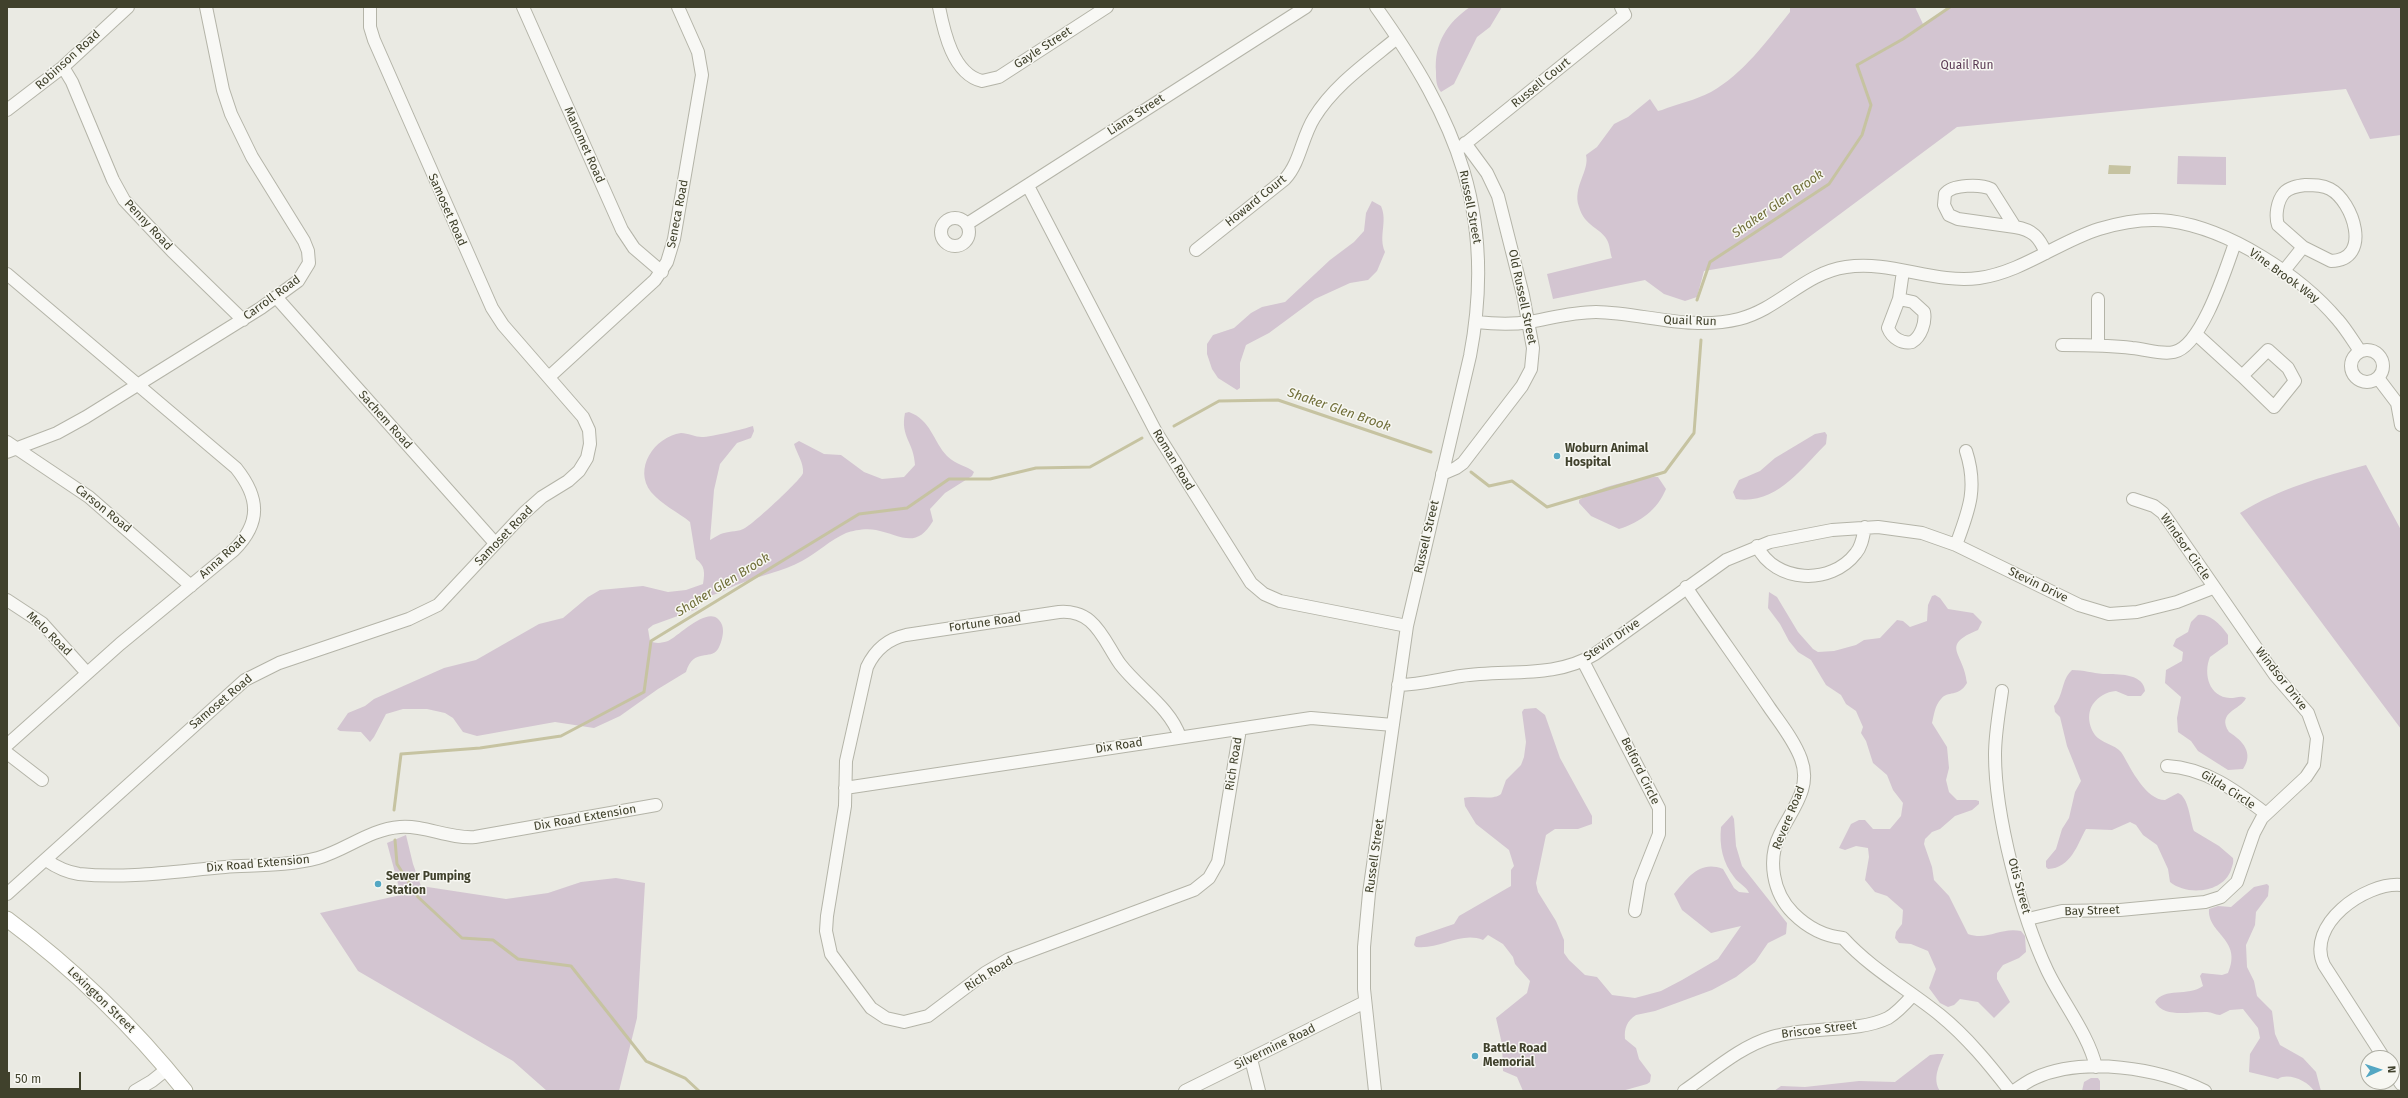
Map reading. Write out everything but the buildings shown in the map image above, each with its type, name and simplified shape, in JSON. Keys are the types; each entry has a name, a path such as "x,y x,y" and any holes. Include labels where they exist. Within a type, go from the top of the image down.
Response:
{"main road":[{"name":"Lexington Street","path":"7,919 96,993 168,1069 185,1091"}],"street":[{"name":"Robinson Road","path":"7,110 63,67 128,7"},
{"name":"Carroll Road","path":"10,447 72,425 136,386 276,298 302,276 309,263 308,251 295,225 252,157 231,114 223,90 206,7"},
{"name":"Manomet Road","path":"523,7 622,230 634,248 662,272"},
{"name":"Seneca Road","path":"549,377 647,288 662,272 674,239 702,75 698,52 678,7"},
{"name":"Gayle Street","path":"939,7 956,60 964,70 977,80 987,81 999,77 1107,7"},
{"name":"Liana Street","path":"967,224 1306,7"},
{"name":"Russell Street","path":"1375,1091 1365,1002 1365,932 1407,626 1476,322 1480,271 1477,238 1461,147 1397,38 1376,7"},
{"name":"Samoset Road","path":"7,894 176,740 245,680 280,662 366,634 429,611 448,595 495,543 538,501 576,474 588,454 590,435 585,421 549,377 503,325 492,308 374,40 370,27 370,8"},
{"name":"Russell Court","path":"1461,147 1623,11"},
{"name":"Howard Court","path":"1196,250 1285,179 1291,171 1310,125 1325,101 1348,79 1397,38"},
{"name":"Penny Road","path":"63,67 72,82 113,180 124,200 172,251 243,320"},
{"name":"Old Russell Street","path":"1442,474 1456,468 1463,462 1522,386 1528,375 1533,356 1529,322 1498,196 1487,173 1461,147"},
{"path":"2310,185 2326,187 2337,195 2350,215 2356,230 2356,242 2346,255 2334,261 2320,257 2303,247 2278,225 2277,212 2280,198 2285,192 2293,187 2310,185"},
{"name":"Roman Road","path":"1028,186 1156,432 1251,583 1264,594 1280,601 1407,626"},
{"path":"2015,228 1993,192 1988,188 1953,188 1945,194 1944,206 1949,215 1958,218 2015,228 2028,230 2035,234 2046,253"},
{"name":"Quail Run","path":"1476,322 1502,324 1529,322 1566,314 1595,312 1683,323 1724,322 1751,315 1769,306 1809,279 1837,268 1868,266 1947,279 1980,278 2006,271 2096,230 2144,220 2180,223 2210,232 2235,243"},
{"path":"2062,345 2098,345 2174,352 2184,347 2196,334 2235,243"},
{"name":"Vine Brook Way","path":"2235,243 2254,253 2283,272 2325,306 2339,321 2360,351"},
{"path":"2283,272 2303,247"},
{"path":"1899,299 1903,272"},
{"name":"Anna Road","path":"7,274 136,386 236,468 248,488 253,500 254,521 246,538 87,673 7,745"},
{"name":"Sachem Road","path":"276,298 495,543"},
{"path":"2098,299 2098,345"},
{"path":"2196,334 2274,407 2295,381 2288,368 2268,350 2242,376"},
{"path":"2370,350 2382,358 2383,370 2378,378 2365,382 2354,375 2352,362 2360,351 2370,350"},
{"path":"2378,378 2397,403 2401,425"},
{"name":"Carson Road","path":"10,447 89,497 191,586"},
{"path":"1956,545 1974,487 1972,470 1966,451"},
{"name":"Windsor Circle","path":"2133,498 2154,506 2163,513 2213,588"},
{"path":"1757,546 1767,561 1776,568 1798,575 1824,575 1843,565 1855,554 1860,547 1865,527"},
{"name":"Stevin Drive","path":"1398,685 1420,684 1462,676 1537,671 1562,667 1583,661 1726,560 1757,546 1809,534 1865,527 1911,530 1956,545 2068,600 2109,614 2137,612 2177,602 2213,588"},
{"name":"Revere Road","path":"1686,587 1784,729 1801,759 1804,778 1802,793 1780,833 1774,852 1774,876 1780,896 1797,918 1825,935 1843,938 1864,960 1961,1033 2010,1091"},
{"name":"Windsor Drive","path":"2156,907 2205,902 2226,895 2237,882 2254,833 2265,813 2298,785 2310,772 2317,752 2316,734 2305,708 2275,675 2213,588"},
{"name":"Melo Road","path":"7,600 42,623 87,673"},
{"name":"Fortune Road","path":"845,788 846,761 866,667 874,654 885,643 906,635 1059,612 1079,615 1096,627 1120,664 1173,721 1180,737"},
{"name":"Belford Circle","path":"1583,661 1659,808 1659,834 1640,882 1635,911"},
{"name":"Otis Street","path":"2002,692 1996,739 1996,776 2012,861 2028,919 2044,964 2061,999 2090,1047 2096,1067"},
{"name":"Dix Road","path":"845,788 1180,737 1317,718 1393,725"},
{"name":"Rich Road","path":"845,788 845,806 826,924 828,947 839,967 871,1008 892,1020 910,1021 928,1016 985,973 1009,959 1188,893 1204,883 1212,873 1219,856 1240,729"},
{"path":"7,753 42,780"},
{"name":"Gilda Circle","path":"2167,766 2192,769 2216,780 2265,813"},
{"name":"Dix Road Extension","path":"46,860 66,871 95,874 167,872 282,863 318,858 373,834 398,827 412,828 453,837 475,837 656,805"},
{"path":"2379,1050 2324,965 2319,952 2319,944 2328,923 2342,909 2376,888 2388,885 2401,885"},
{"name":"Bay Street","path":"2028,919 2062,911 2120,910 2156,907"},
{"name":"Briscoe Street","path":"1684,1091 1745,1049 1764,1040 1791,1032 1881,1020 1895,1014 1913,996"},
{"name":"Silvermine Road","path":"1185,1091 1365,1002"},
{"path":"1251,1059 1259,1091"},
{"path":"2014,1091 2042,1075 2057,1071 2096,1067 2126,1068 2161,1074 2205,1091"},
{"path":"135,1091 168,1069"}],"green space":[{"path":"1470,7 1502,7 1490,27 1477,37 1454,84 1441,92 1436,80 1437,52 1440,43 1449,27"},
{"name":"Quail Run","path":"1790,7 1915,7 1923,24 1950,7 2401,7 2401,135 2370,139 2346,89 1957,127 1781,258 1704,271 1697,297 1685,301 1664,294 1645,280 1553,299 1547,274 1612,258 1607,240 1585,219 1577,200 1579,186 1586,167 1586,155 1597,147 1614,124 1628,117 1650,99 1658,111 1699,97 1723,85 1754,56 1790,12"},
{"path":"2178,156 2226,157 2226,185 2177,184"},
{"path":"1372,201 1381,206 1384,218 1382,240 1385,252 1377,271 1368,280 1350,283 1315,299 1269,333 1246,345 1240,363 1240,388 1237,390 1218,378 1212,369 1207,354 1207,344 1213,335 1234,328 1251,313 1262,307 1285,302 1330,260 1354,242 1364,231 1366,213"},
{"path":"909,412 927,425 947,456 974,472 972,476 945,493 930,509 933,521 927,530 914,538 901,537 872,529 846,533 834,539 808,558 794,565 747,581 719,593 703,597 697,609 653,625 648,629 650,641 654,643 668,641 693,623 708,617 714,617 720,621 723,627 723,635 719,647 715,652 693,660 689,664 686,672 658,689 620,716 594,728 555,722 477,736 463,732 453,718 445,713 427,709 403,709 386,714 370,742 361,732 340,731 337,729 348,713 365,706 374,699 444,668 476,660 539,624 563,618 588,597 600,590 643,586 668,592 686,590 703,584 704,570 696,559 690,522 655,497 646,483 644,474 645,464 649,455 655,447 671,436 681,433 706,437 753,426 754,431 751,438 737,443 720,464 714,490 710,540 726,532 740,530 750,525 795,484 803,473 801,462 794,444 799,441 824,454 841,455 864,472 882,479 904,477 915,465 914,457 904,428 905,413"},
{"path":"1825,432 1827,435 1826,444 1787,483 1775,491 1763,496 1750,499 1736,499 1733,492 1739,480 1760,471 1775,458 1815,434"},
{"path":"2366,465 2401,530 2401,729 2240,513 2255,504 2286,490 2317,479"},
{"path":"1658,477 1666,489 1658,503 1641,519 1619,529 1591,516 1579,503 1579,500 1606,487"},
{"path":"1769,592 1777,597 1798,632 1813,649 1818,652 1834,651 1856,645 1864,640 1880,638 1897,620 1903,621 1910,627 1927,621 1928,605 1932,596 1935,595 1940,598 1948,609 1973,613 1982,622 1978,630 1959,641 1957,646 1957,651 1965,672 1967,683 1960,691 1944,696 1939,701 1932,723 1947,747 1949,768 1946,780 1949,792 1957,800 1976,800 1979,801 1979,804 1972,810 1955,816 1940,829 1932,832 1925,839 1924,844 1932,867 1934,880 1949,896 1968,934 1982,936 2014,930 2021,931 2025,936 2026,952 2019,958 2003,965 1997,973 1997,979 2010,1002 1994,1018 1978,1002 1960,999 1954,1005 1948,1007 1940,1003 1929,988 1936,969 1928,951 1911,944 1899,943 1895,938 1896,932 1902,924 1903,910 1887,896 1875,892 1865,880 1869,857 1868,848 1856,846 1845,850 1839,848 1851,824 1859,820 1865,820 1873,829 1890,829 1901,816 1903,803 1893,790 1887,775 1873,763 1866,741 1861,733 1863,727 1856,711 1846,704 1841,695 1826,685 1811,660 1798,652 1789,641 1780,624 1768,608"},
{"path":"2198,615 2211,618 2219,624 2228,635 2228,644 2210,657 2207,670 2210,684 2217,694 2230,698 2246,698 2227,716 2225,720 2229,732 2239,739 2247,753 2246,763 2243,769 2228,770 2198,751 2191,741 2178,732 2177,718 2181,697 2165,683 2166,670 2182,661 2183,652 2173,646 2176,639 2188,632 2191,622"},
{"path":"2072,670 2128,676 2140,681 2143,685 2145,691 2141,696 2128,696 2116,691 2106,693 2095,701 2091,708 2089,717 2092,731 2098,738 2121,752 2140,783 2152,795 2158,799 2165,800 2178,793 2182,795 2187,804 2194,831 2219,846 2233,858 2231,870 2227,878 2220,884 2213,888 2195,890 2186,889 2170,882 2168,869 2157,845 2143,835 2136,825 2130,822 2112,830 2086,829 2068,860 2056,868 2048,869 2046,867 2046,861 2056,849 2062,829 2069,818 2075,792 2081,781 2067,746 2060,717 2055,712 2054,706 2068,674"},
{"path":"1536,708 1545,715 1560,758 1592,816 1592,824 1578,829 1555,829 1546,835 1536,883 1538,892 1556,921 1564,940 1564,953 1569,960 1585,975 1597,977 1612,995 1635,998 1661,991 1718,959 1741,926 1711,933 1682,910 1674,894 1695,872 1707,867 1723,869 1734,888 1739,892 1749,893 1730,872 1721,847 1721,827 1732,815 1734,819 1736,846 1742,866 1787,923 1786,934 1768,943 1755,962 1736,977 1712,990 1655,1011 1636,1015 1628,1022 1625,1031 1625,1039 1636,1048 1639,1059 1651,1075 1650,1082 1647,1084 1622,1091 1523,1091 1517,1077 1503,1071 1502,1044 1496,1018 1527,993 1530,981 1515,964 1513,957 1503,944 1488,935 1483,940 1466,938 1433,946 1416,947 1414,945 1416,937 1454,924 1459,916 1511,886 1511,870 1514,866 1509,850 1476,824 1465,806 1464,798 1489,798 1501,794 1506,780 1521,765 1524,757 1526,742 1522,712 1524,709"},
{"path":"406,835 413,864 421,886 506,899 548,893 581,882 616,878 645,883 637,1018 619,1091 547,1091 513,1061 358,971 320,913 401,895 387,843"},
{"path":"2267,884 2269,886 2268,896 2256,912 2255,925 2246,945 2247,967 2254,981 2257,996 2272,1011 2275,1034 2280,1045 2303,1058 2316,1072 2321,1091 2314,1091 2303,1081 2292,1077 2282,1077 2278,1079 2249,1072 2250,1054 2260,1038 2258,1028 2243,1009 2230,1010 2220,1015 2210,1012 2179,1013 2165,1011 2155,1002 2159,997 2170,993 2190,991 2203,986 2200,976 2202,973 2222,975 2228,973 2231,962 2231,952 2228,944 2213,925 2210,918 2209,909 2218,906 2231,907 2254,887"},
{"path":"1944,1054 1936,1077 1940,1091 1774,1091 1781,1086 1805,1087 1859,1081 1895,1082 1930,1055"},
{"path":"2091,1078 2098,1078 2100,1081 2100,1091 2082,1091 2084,1082"}],"shaded area":[{"path":"2109,165 2131,166 2130,174 2108,174"}],"waterway":[{"name":"Shaker Glen Brook","path":"1697,300 1710,262 1829,184 1862,135 1871,105 1857,65 1903,39 1950,7"},
{"name":"Shaker Glen Brook","path":"1471,472 1489,486 1512,481 1547,507 1665,472 1694,433 1701,340"},
{"name":"Shaker Glen Brook","path":"1174,426 1219,401 1278,400 1431,452"},
{"name":"Shaker Glen Brook","path":"394,810 401,754 480,748 561,736 644,692 651,641 859,514 907,508 949,479 990,479 1036,468 1090,467 1142,438"},
{"name":"Shaker Glen Brook","path":"395,840 397,864 418,897 462,938 493,940 518,959 571,966 646,1061 685,1078 699,1091"}],"place":[{"name":"Woburn Animal Hospital","path":"1557,456"},
{"name":"Sewer Pumping Station","path":"378,884"},
{"name":"Battle Road Memorial","path":"1475,1056"}]}
